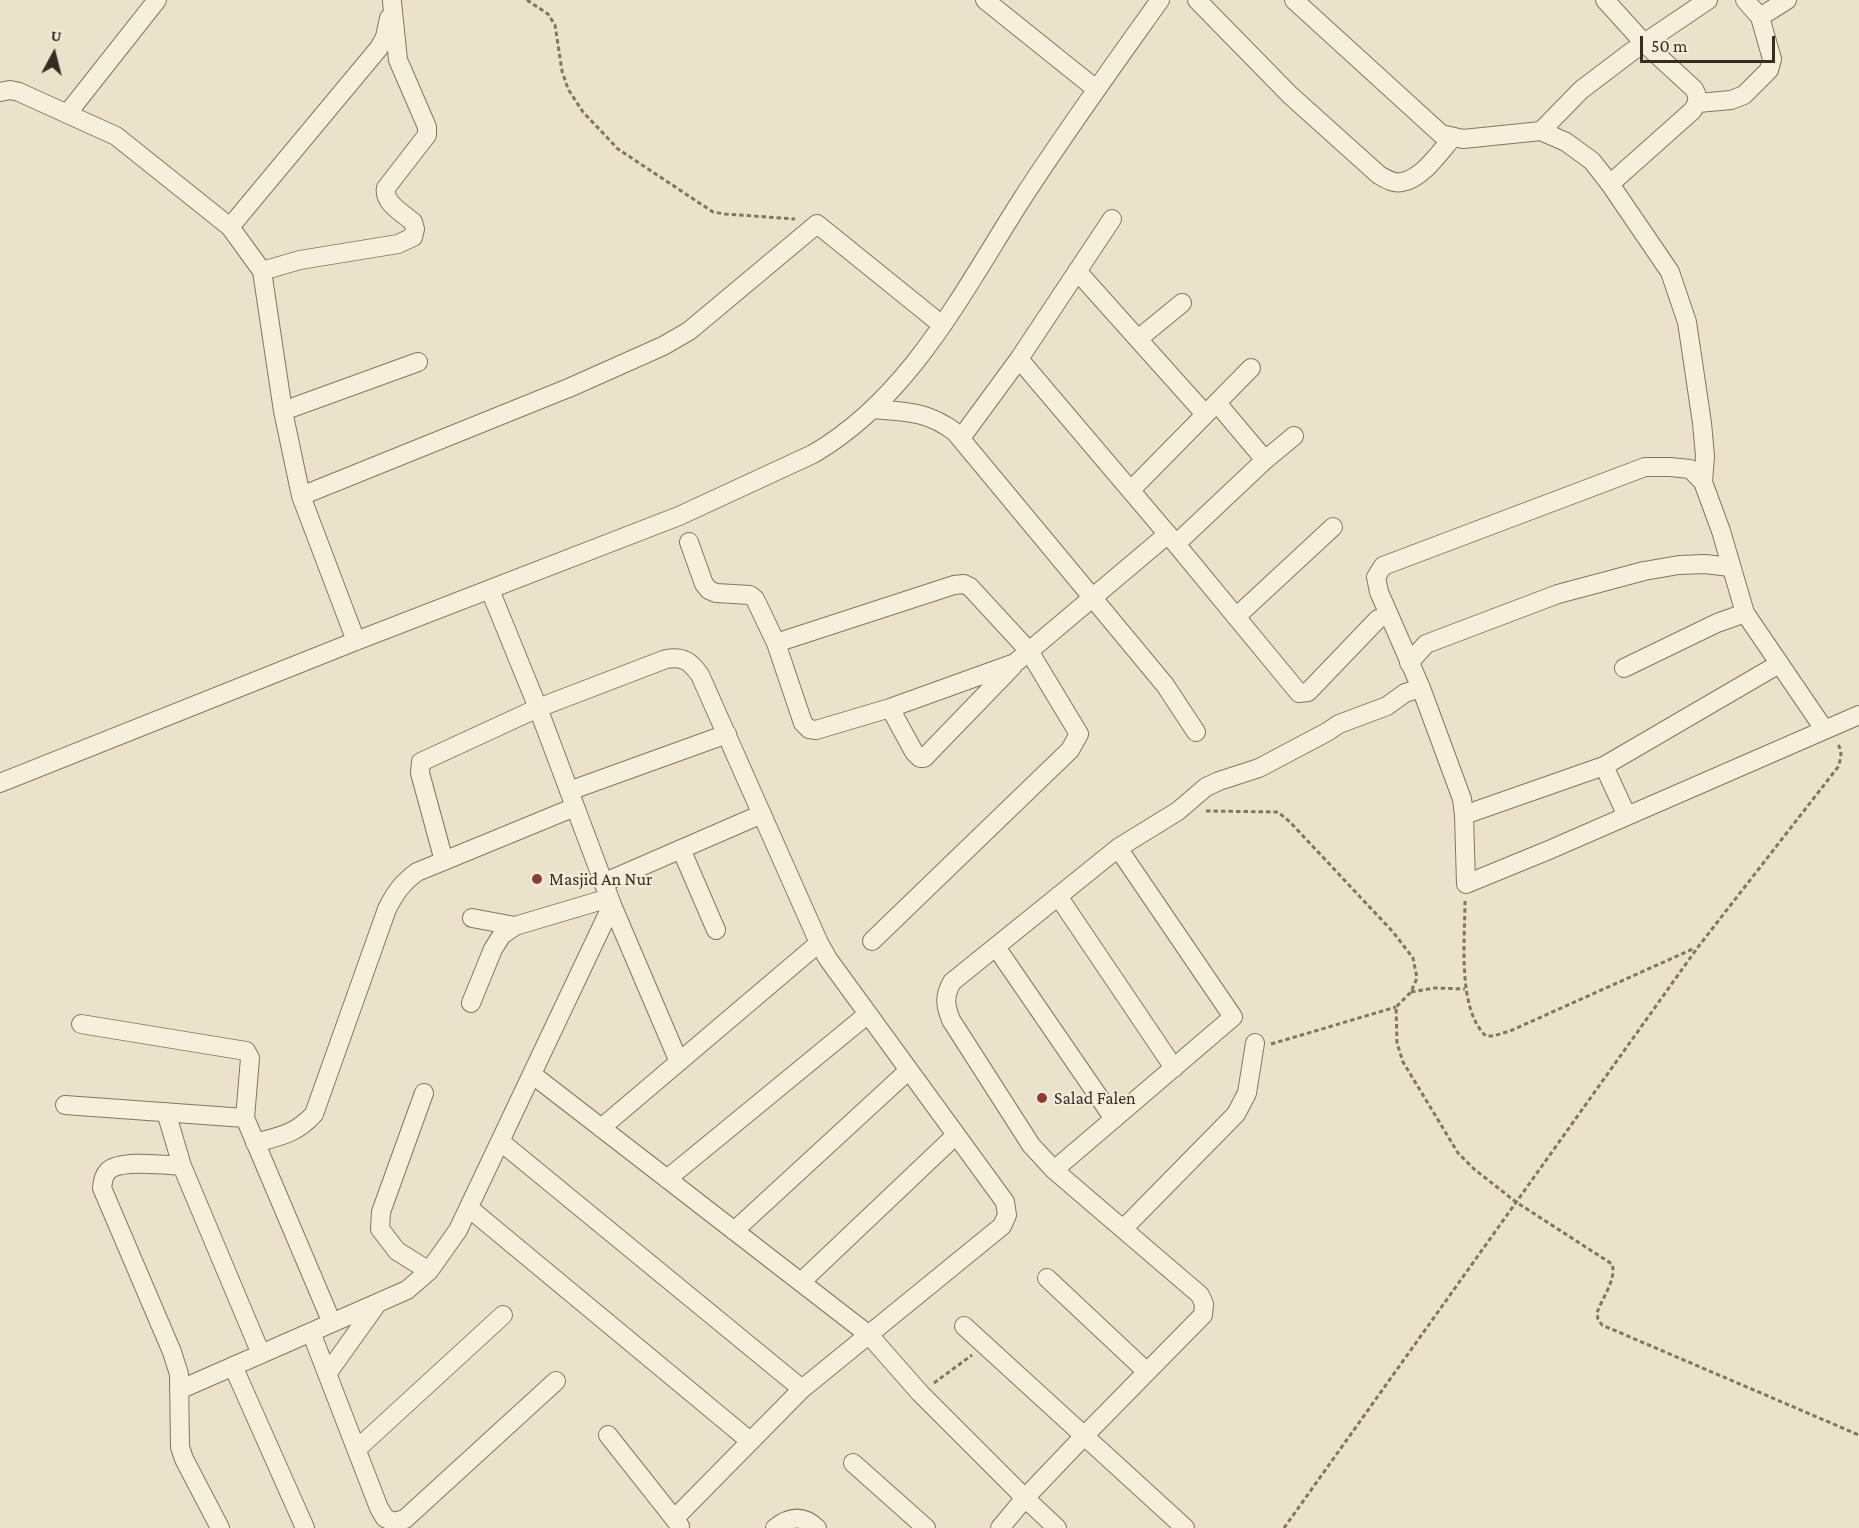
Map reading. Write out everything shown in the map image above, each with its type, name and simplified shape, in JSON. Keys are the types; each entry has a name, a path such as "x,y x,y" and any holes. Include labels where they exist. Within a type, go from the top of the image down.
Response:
{"street":[{"path":"67,114 157,0"},
{"path":"985,0 1096,89"},
{"path":"0,783 356,641 679,516 813,454 852,429 917,362 1096,89 1160,0"},
{"path":"1197,0 1290,95 1379,175 1401,183 1413,177 1423,170 1453,137"},
{"path":"1294,0 1441,134 1463,139 1541,131 1566,142 1592,160 1610,184 1670,272 1687,322 1702,423 1705,456 1703,482 1745,613 1824,729"},
{"path":"1605,0 1644,43 1694,89 1698,96 1698,103 1692,111 1610,184"},
{"path":"1541,131 1581,90 1644,43 1708,0"},
{"path":"1698,103 1731,100 1744,95 1769,70 1772,59 1760,17 1745,0"},
{"path":"1760,17 1787,0"},
{"path":"230,227 379,48 385,37 392,1"},
{"path":"262,271 300,260 398,244 413,237 413,222 388,201 385,193 386,188 428,135 427,127 398,60 392,1"},
{"path":"0,92 10,90 19,92 116,136 230,227 262,271 283,411 301,496 356,641"},
{"path":"961,438 1019,359 1112,219"},
{"path":"301,496 571,387 663,346 688,331 817,224 942,325"},
{"path":"1077,271 1138,339 1265,460"},
{"path":"1138,339 1182,303"},
{"path":"1019,359 1131,489 1296,690 1304,694 1308,692 1378,619"},
{"path":"283,411 418,362"},
{"path":"1131,489 1251,368"},
{"path":"873,409 925,415 939,421 961,438 1165,685 1196,732"},
{"path":"890,708 915,752 920,758 924,758 1022,657 1091,598 1172,539 1294,436"},
{"path":"1703,482 1689,469 1670,466 1645,467 1383,566 1376,577 1379,592 1421,688 1462,799 1466,884 1859,715"},
{"path":"1237,616 1333,527"},
{"path":"689,542 704,584 709,590 716,593 750,595 755,599 776,643 799,714 809,729 816,730 890,708 1022,657"},
{"path":"1409,663 1426,644 1558,594 1644,571 1679,565 1705,564 1730,567"},
{"path":"776,643 954,585 964,584 970,587 1079,734 1076,742 1061,759 872,941"},
{"path":"490,590 538,708 608,896 679,1062"},
{"path":"1624,668 1717,623 1745,613"},
{"path":"444,861 420,773 420,764 538,708 666,659 679,657 691,663 700,675 819,943 1005,1202 1007,1215 1002,1226 802,1389 750,1441 678,1523 609,1435"},
{"path":"1464,815 1604,766 1779,664"},
{"path":"1000,1528 1085,1435 1203,1315 1204,1304 1200,1295 1054,1170 1031,1144 951,1020 945,1006 946,993 952,982 1118,848 1178,811 1212,784 1259,768 1339,724 1387,706 1405,693 1421,688"},
{"path":"255,1143 286,1135 303,1126 314,1114 387,909 404,882 417,872 572,799 727,735"},
{"path":"1604,766 1627,816"},
{"path":"471,1003 493,949 502,935 515,926 608,896 681,849 762,814"},
{"path":"1054,1170 1233,1017 1118,848"},
{"path":"681,849 716,930"},
{"path":"179,1390 407,1290 429,1271 458,1230 533,1075 608,896"},
{"path":"1058,896 1174,1068"},
{"path":"472,918 515,926"},
{"path":"601,1128 819,943"},
{"path":"996,947 1114,1119"},
{"path":"667,1179 868,1014"},
{"path":"81,1024 246,1051 249,1065 244,1118 332,1323"},
{"path":"1123,1229 1236,1114 1247,1093 1255,1043"},
{"path":"734,1231 909,1070"},
{"path":"533,1075 869,1335 920,1393 1057,1528"},
{"path":"424,1092 381,1212 380,1229 398,1251 429,1271"},
{"path":"65,1105 244,1118"},
{"path":"166,1112 182,1166 261,1354"},
{"path":"801,1282 956,1135"},
{"path":"501,1142 802,1389"},
{"path":"182,1166 124,1164 108,1171 103,1179 102,1188 172,1352 179,1374 180,1447 220,1528"},
{"path":"469,1208 750,1441"},
{"path":"1047,1278 1146,1371"},
{"path":"327,1374 378,1303"},
{"path":"357,1449 503,1315"},
{"path":"964,1326 1185,1528"},
{"path":"311,1332 385,1518 394,1522 405,1519 556,1381"},
{"path":"233,1366 305,1528"},
{"path":"853,1463 926,1528"},
{"path":"776,1528 785,1520 796,1517 810,1521 817,1528"}],"path":[{"path":"527,0 548,14 555,25 562,71 574,100 618,148 713,212 799,219 817,224"},
{"path":"1284,1528 1698,947 1839,767 1840,748 1824,729"},
{"path":"1178,811 1278,812 1385,924 1413,957 1417,978 1411,992 1396,1007 1272,1044 1255,1043"},
{"path":"1466,884 1465,988 1479,1029 1486,1036 1510,1031 1698,947"},
{"path":"1411,992 1435,988 1465,988"},
{"path":"1396,1007 1397,1043 1403,1062 1458,1153 1474,1169 1516,1202 1612,1264 1613,1277 1597,1312 1602,1325 1859,1435"},
{"path":"920,1393 985,1346"}],"place":[{"name":"Masjid An Nur","path":"537,879"},
{"name":"Salad Falen","path":"1042,1098"}]}
